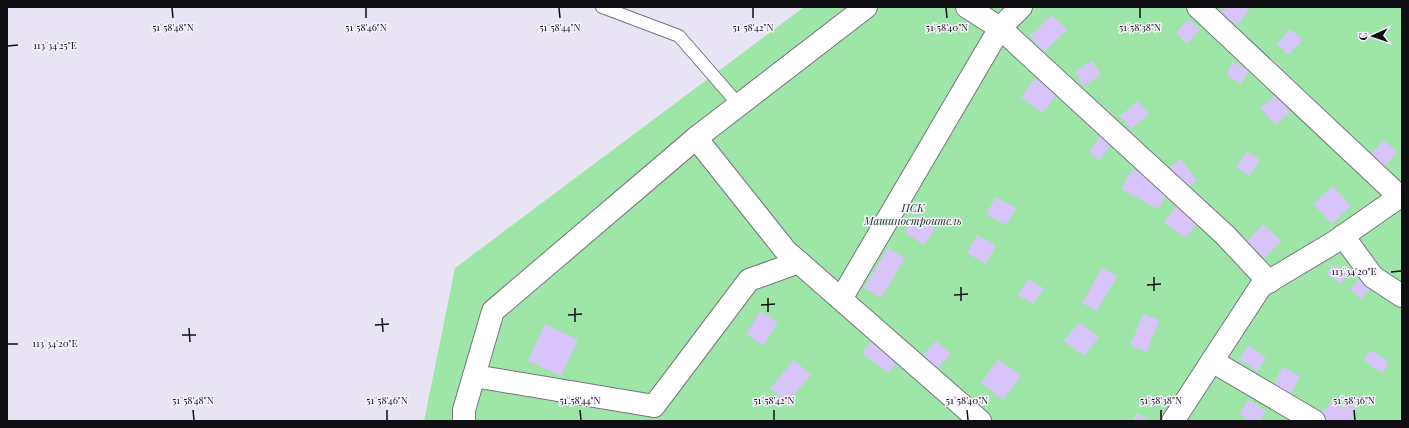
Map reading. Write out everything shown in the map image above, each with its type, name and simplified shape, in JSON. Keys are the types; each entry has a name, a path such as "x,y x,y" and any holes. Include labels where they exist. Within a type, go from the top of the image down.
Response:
{"street":[{"path":"464,421 464,410 493,311 696,138 866,7"},
{"path":"967,7 1000,28 1225,235 1269,282"},
{"path":"841,299 1000,28 1021,7"},
{"path":"1173,421 1261,286 1343,236 1401,196 1198,7"},
{"path":"696,138 786,250 980,421"},
{"path":"1343,236 1373,277 1402,296"},
{"path":"474,376 654,406 749,280 799,262"},
{"path":"1212,360 1314,421"}],"lane":[{"path":"602,7 679,36 739,105"}],"green space":[{"name":"ПСК Машиностроитель","path":"804,7 1402,7 1402,421 424,421 455,268"}],"building":[{"path":"1225,7 1251,7 1237,25 1221,13"},
{"path":"1052,15 1067,30 1044,52 1030,36"},
{"path":"1189,19 1200,30 1187,44 1176,33"},
{"path":"1290,29 1303,40 1288,55 1277,44"},
{"path":"1092,61 1101,75 1083,86 1075,72"},
{"path":"1233,62 1249,71 1241,84 1226,75"},
{"path":"1035,78 1057,95 1042,113 1021,97"},
{"path":"1276,95 1290,112 1275,125 1260,108"},
{"path":"1138,101 1149,114 1131,129 1120,116"},
{"path":"1101,135 1112,143 1100,160 1089,152"},
{"path":"1384,140 1397,152 1383,168 1370,155"},
{"path":"1247,151 1260,160 1249,176 1236,167"},
{"path":"1180,159 1197,180 1185,190 1167,170"},
{"path":"1132,169 1169,190 1158,209 1121,189"},
{"path":"1333,186 1351,206 1332,224 1313,204"},
{"path":"996,197 1016,208 1006,225 986,214"},
{"path":"1178,204 1199,221 1185,238 1164,222"},
{"path":"916,216 935,229 924,245 904,232"},
{"path":"1263,224 1281,241 1264,258 1247,241"},
{"path":"977,235 996,245 986,264 967,253"},
{"path":"888,248 905,258 881,298 864,288"},
{"path":"1333,264 1347,274 1341,284 1327,274"},
{"path":"1102,268 1117,276 1097,311 1082,303"},
{"path":"1361,277 1372,286 1361,299 1350,289"},
{"path":"1028,279 1044,288 1033,304 1018,295"},
{"path":"761,311 778,322 763,346 746,334"},
{"path":"1143,314 1159,320 1147,352 1130,346"},
{"path":"1079,322 1099,337 1084,356 1064,341"},
{"path":"545,324 578,340 561,376 528,361"},
{"path":"872,340 899,360 888,373 862,353"},
{"path":"936,341 951,354 938,368 923,355"},
{"path":"1249,345 1266,358 1257,371 1239,358"},
{"path":"1370,350 1389,362 1382,373 1364,361"},
{"path":"998,359 1021,376 1003,400 981,383"},
{"path":"794,360 811,375 787,403 770,388"},
{"path":"1282,367 1300,376 1290,396 1273,387"},
{"path":"1248,400 1266,411 1260,421 1251,421 1239,414"},
{"path":"1330,402 1341,408 1345,402 1357,409 1350,421 1329,421 1321,416"},
{"path":"1138,413 1150,421 1132,421"}]}
